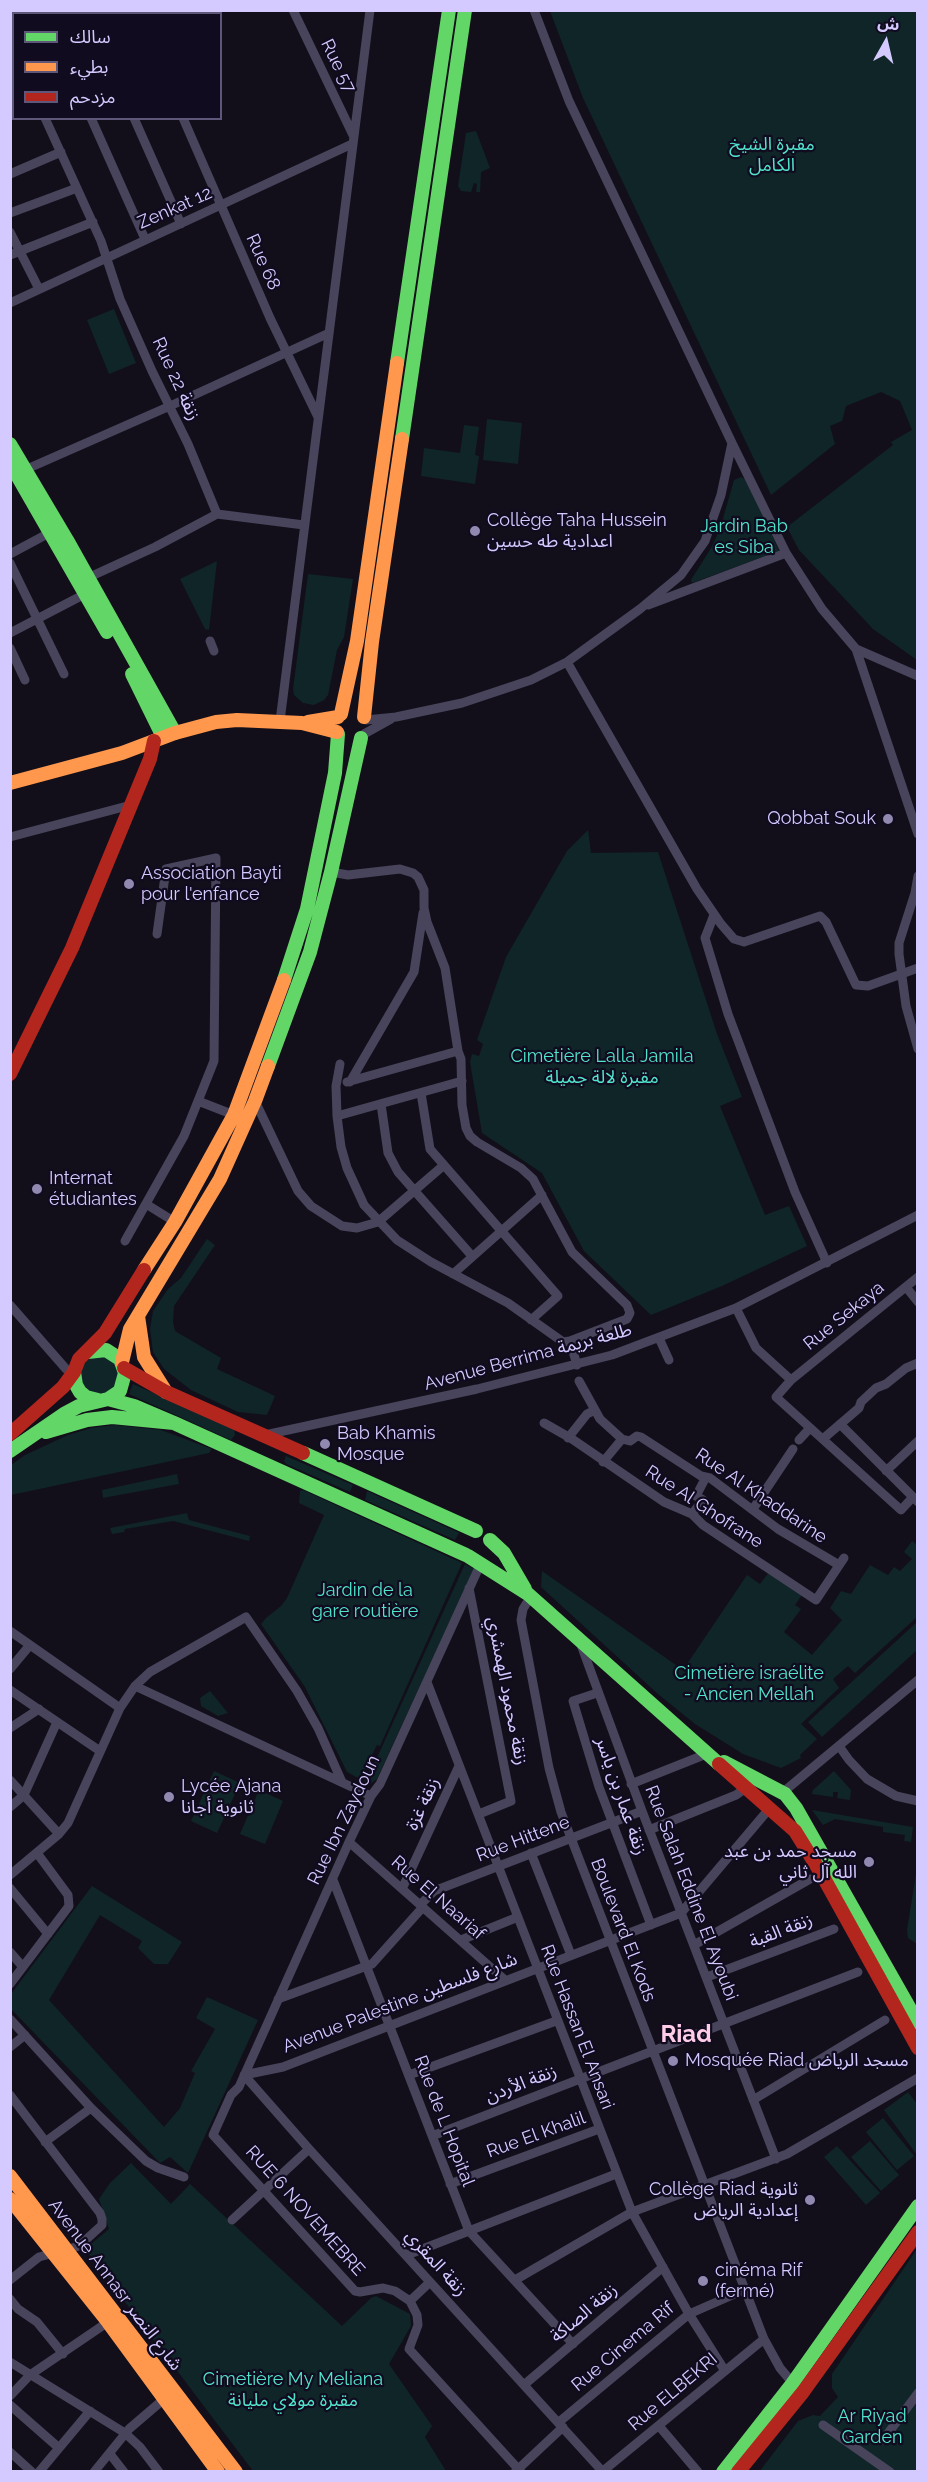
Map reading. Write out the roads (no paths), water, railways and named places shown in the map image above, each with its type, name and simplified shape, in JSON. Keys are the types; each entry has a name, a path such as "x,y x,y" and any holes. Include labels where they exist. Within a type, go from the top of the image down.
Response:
{"main road":[{"path":"10,1434 51,1400 74,1372 79,1359 105,1333 175,1222 234,1114 277,1003 307,909 336,773 338,733 336,724 357,640 449,10"},
{"path":"10,1451 64,1414 79,1406 116,1394 123,1385 125,1342 138,1316 220,1179 255,1101 310,952 364,727 372,642 465,10"},
{"path":"10,444 16,471 84,585"},
{"path":"16,471 84,585 164,737"},
{"path":"302,723 340,715 351,710 356,711 364,727"},
{"path":"10,783 122,753 164,737 216,722 302,723 338,733 346,740 364,727"},
{"path":"10,1074 72,948 150,759 164,737"},
{"path":"138,1316 144,1357 166,1392"},
{"path":"88,1352 106,1350 115,1354 123,1365 166,1392 476,1531"},
{"path":"74,1372 76,1385 86,1397 134,1406 174,1423 467,1555 529,1595 709,1754 801,1839 918,2048"},
{"path":"32,1437 87,1420 112,1417 174,1423"},
{"path":"247,1456 245,1444 250,1437 264,1436"},
{"path":"261,1462 267,1460 272,1451 264,1436"},
{"path":"490,1540 504,1553 529,1595"},
{"path":"484,1564 496,1568 502,1565 505,1559 504,1553"},
{"path":"709,1754 785,1796 810,1830 918,2023"},
{"path":"771,1812 770,1796 785,1796"},
{"name":"Avenue Annasr شارع النصر","path":"10,2176 233,2471"},
{"name":"Avenue Annasr شارع النصر","path":"10,2199 108,2322 218,2472"},
{"path":"738,2472 918,2206"},
{"path":"723,2472 797,2388 918,2232"}],"street":[{"name":"Rue 57","path":"293,10 353,140"},
{"path":"280,722 370,10"},
{"path":"534,10 569,101 786,553 822,609 856,649 918,834"},
{"name":"Rue 22 زنقة","path":"46,120 93,222 120,299 217,514"},
{"path":"92,120 146,239"},
{"path":"135,120 181,224"},
{"name":"Rue 68","path":"184,120 286,351 318,417"},
{"name":"Zenkat 12","path":"10,303 221,206 353,140"},
{"path":"10,174 61,152"},
{"path":"10,213 77,188"},
{"path":"10,255 93,222"},
{"path":"10,232 39,289"},
{"path":"16,471 170,406 286,351 330,333"},
{"path":"364,727 501,691 567,662 640,609 681,575 705,542 721,495 732,443"},
{"path":"10,633 39,619 84,585 217,514 304,525"},
{"path":"10,554 51,532"},
{"path":"640,609 786,553"},
{"path":"10,563 64,674"},
{"path":"10,648 25,680"},
{"path":"856,649 918,676"},
{"path":"567,662 647,804 714,915 734,939 741,942 820,916 825,919 856,985 868,986 918,968"},
{"path":"364,727 396,717"},
{"path":"10,837 131,806"},
{"path":"125,1241 183,1136 214,1061 216,858 166,869 157,934"},
{"path":"331,872 348,874 407,870 422,883 423,908 414,972 350,1082"},
{"path":"918,876 899,943 900,974 918,1049"},
{"path":"340,1064 336,1086 341,1147 355,1190 378,1222 412,1251 508,1303 559,1340 570,1341 624,1321 629,1316 630,1310 627,1305 572,1252 533,1179 521,1168 470,1136 463,1118 461,1059 445,968 423,908"},
{"path":"714,915 705,938 728,1014 795,1192 827,1263"},
{"path":"336,1086 458,1051"},
{"path":"337,1116 462,1081"},
{"path":"421,1093 430,1149 558,1296 531,1320"},
{"path":"198,1101 234,1114"},
{"path":"255,1101 298,1191 304,1199 342,1226 357,1228 378,1222 444,1165"},
{"path":"381,1104 388,1153 398,1172 472,1256"},
{"path":"453,1274 542,1195"},
{"path":"146,1204 175,1222"},
{"name":"Avenue Berrima طلعة بريمة","path":"264,1436 575,1365 659,1338 736,1308 918,1215"},
{"name":"Rue Sekaya","path":"791,1380 918,1277"},
{"path":"906,1287 918,1302"},
{"path":"10,1305 66,1369 74,1372"},
{"path":"736,1308 756,1348 791,1380 776,1396 901,1510 915,1500 840,1424"},
{"path":"659,1338 669,1360"},
{"path":"570,1341 578,1380 606,1425 622,1439 603,1462"},
{"path":"824,1438 859,1408 861,1402 876,1388 886,1384 906,1368 918,1363"},
{"path":"568,1438 587,1414 595,1410"},
{"name":"Rue Al Ghofrane","path":"544,1423 664,1502 692,1514 703,1525 816,1600"},
{"path":"799,1440 810,1428"},
{"name":"Rue Al Khaddarine","path":"622,1439 630,1441 637,1436 641,1437 706,1477 801,1545 841,1561 816,1600"},
{"path":"886,1471 918,1441"},
{"path":"753,1509 793,1449"},
{"path":"692,1514 703,1500 696,1496 706,1477"},
{"name":"Rue Ibn Zaydoun","path":"213,2135 231,2095 244,2075 349,1842 371,1796 380,1784 472,1584 484,1564"},
{"name":"زنقة محمود الهمشري","path":"472,1584 511,1801 478,1814"},
{"name":"Boulevard El Kods","path":"529,1595 521,1620 549,1768 570,1838 764,2339 797,2388"},
{"path":"10,1875 59,1834 77,1804 120,1708 135,1686 150,1672 246,1617 297,1691 318,1728 342,1782"},
{"path":"10,1631 120,1708"},
{"name":"Rue Salah Eddine El Ayoubi","path":"579,1639 649,1830 776,2158"},
{"path":"10,1669 30,1645"},
{"path":"785,1796 801,1779 918,1680"},
{"name":"Rue Hassan El Ansari","path":"426,1682 632,2212 689,2314 725,2371"},
{"path":"135,1686 371,1796"},
{"path":"10,1690 100,1751"},
{"name":"زنقة عمار بن ياسر","path":"597,1693 573,1701 589,1756 651,1925"},
{"path":"10,1728 39,1709"},
{"path":"10,1808 24,1795 57,1722"},
{"path":"839,1746 867,1779 896,1796 918,1801"},
{"path":"632,1784 709,1754"},
{"name":"زنقة غزة","path":"402,1888 459,1766"},
{"path":"10,1779 59,1834"},
{"path":"649,1830 736,1795 746,1788"},
{"name":"Rue Hittene","path":"367,1966 372,1964 434,1891 642,1811"},
{"name":"Avenue Palestine شارع فلسطين","path":"244,2075 283,2067 681,1913 771,1812"},
{"name":"Rue El Naariaf","path":"349,1842 505,1980"},
{"path":"10,1984 69,1906 69,1898 37,1853"},
{"path":"531,1853 571,1955"},
{"path":"694,1945 810,1879"},
{"name":"Rue de L Hopital","path":"333,1880 469,2231 573,2344"},
{"path":"10,1888 48,1934"},
{"path":"461,1940 518,1917"},
{"name":"زنقة القبة","path":"707,1977 834,1929"},
{"path":"10,1952 23,1967"},
{"path":"278,1999 367,1966"},
{"name":"زنقة الأردن","path":"432,2136 858,1972"},
{"path":"10,2019 91,2108 146,2161 184,2177"},
{"path":"753,2100 885,2020"},
{"path":"409,2075 556,2021"},
{"path":"10,2047 25,2035"},
{"name":"زنقة المقري","path":"244,2075 603,2471"},
{"path":"515,2280 632,2212 776,2158 918,2078"},
{"path":"10,2095 102,2219 102,2225 80,2246 67,2251 52,2252 39,2258 10,2280"},
{"path":"45,2142 91,2108"},
{"name":"Rue El Khalil","path":"450,2184 599,2129"},
{"name":"RUE 6 NOVEMEBRE","path":"213,2135 356,2291 383,2288 395,2291 410,2301"},
{"path":"232,2220 309,2149"},
{"path":"406,2255 616,2174"},
{"name":"زنقة الصاكة","path":"525,2384 663,2267"},
{"path":"430,2282 410,2301 417,2315 418,2330 409,2349 518,2470"},
{"name":"Rue Cinema Rif","path":"518,2470 561,2425 689,2314 744,2290"},
{"path":"12,2304 37,2322 63,2354"},
{"path":"10,2396 30,2375 108,2322"},
{"name":"Rue ELBEKRI","path":"603,2471 764,2339"},
{"path":"10,2362 125,2433 140,2447 159,2472"},
{"path":"883,2440 918,2393"},
{"path":"94,2472 125,2433 164,2400"},
{"path":"10,2405 59,2448"},
{"path":"39,2472 90,2411"},
{"path":"823,2425 890,2472"},
{"path":"659,2426 698,2472"},
{"path":"10,2452 32,2472"},
{"path":"110,2454 124,2472"}],"place":[{"name":"Collège Taha Hussein اعدادية طه حسين","path":"475,531"},
{"name":"Qobbat Souk","path":"888,819"},
{"name":"Association Bayti pour l'enfance","path":"129,884"},
{"name":"Internat étudiantes","path":"37,1189"},
{"name":"Bab Khamis Mosque","path":"325,1444"},
{"name":"Lycée Ajana ثانوية أجانا","path":"169,1797"},
{"name":"مسجد حمد بن عبد الله آل ثاني","path":"869,1862"},
{"name":"Mosquée Riad مسجد الرياض","path":"673,2061"},
{"name":"Collège Riad ثانوية إعدادية الرياض","path":"810,2200"},
{"name":"cinéma Rif (fermé)","path":"703,2281"}],"district":[{"name":"Riad","path":"686,2035"}],"park label":[{"name":"مقبرة الشيخ الكامل","path":"772,155"},
{"name":"Jardin Bab es Siba","path":"744,537"},
{"name":"Cimetière Lalla Jamila مقبرة لالة جميلة","path":"602,1067"},
{"name":"Jardin de la gare routière","path":"365,1601"},
{"name":"Cimetière israélite - Ancien Mellah","path":"749,1684"},
{"name":"Cimetière My Meliana مقبرة مولاي مليانة","path":"293,2390"},
{"name":"Ar Riyad Garden","path":"872,2427"}]}
